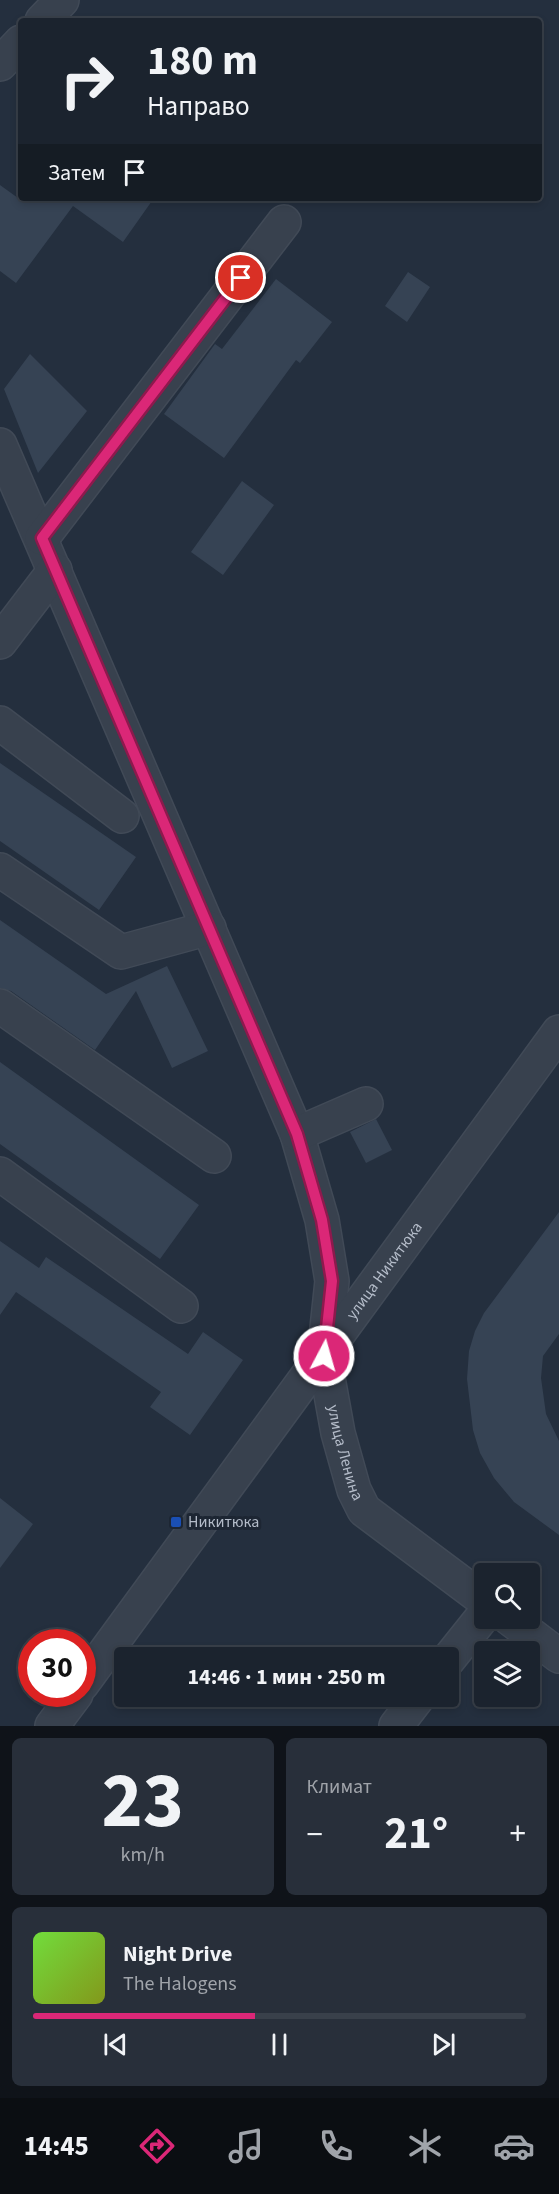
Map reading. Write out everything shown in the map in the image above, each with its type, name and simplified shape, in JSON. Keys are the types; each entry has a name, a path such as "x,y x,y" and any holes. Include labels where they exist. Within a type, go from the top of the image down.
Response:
{"street":[{"path":"45,18 62,0"},
{"path":"0,64 18,45"},
{"path":"42,538 284,222"},
{"name":"улица Ленина","path":"0,445 297,1134 322,1220 332,1281 324,1356 338,1433 354,1490 364,1510 474,1592"},
{"path":"0,642 55,570"},
{"path":"0,723 122,816"},
{"path":"0,870 121,952 208,928"},
{"path":"0,1006 214,1156"},
{"name":"улица Никитюка","path":"96,1665 559,1032"},
{"path":"297,1134 366,1104"},
{"path":"0,1174 181,1306"},
{"path":"458,1647 474,1628"},
{"path":"523,1629 559,1656"},
{"path":"52,1726 66,1707"},
{"path":"396,1726 411,1707"}],"building":[{"path":"0,185 18,198 18,201 152,201 123,242 73,206 16,283 0,271"},
{"path":"408,272 430,287 407,322 385,306"},
{"path":"276,279 332,322 300,363 296,360 224,458 164,414 215,344 222,349"},
{"path":"30,354 87,411 38,473 4,389"},
{"path":"242,481 274,505 223,575 191,552"},
{"path":"0,763 136,857 99,910 0,841"},
{"path":"0,920 106,994 167,966 208,1051 172,1068 136,991 95,1050 11,991 0,988"},
{"path":"0,1062 199,1205 160,1259 0,1144"},
{"path":"376,1119 392,1150 366,1163 350,1132"},
{"path":"559,1212 559,1334 543,1356 541,1378 546,1414 559,1441 559,1535 514,1502 494,1478 480,1453 473,1430 467,1379 469,1351 484,1313"},
{"path":"0,1241 39,1268 46,1257 188,1354 203,1332 243,1360 190,1435 150,1407 161,1392 16,1292 0,1315"},
{"path":"0,1498 33,1524 0,1568"}],"place":[{"name":"Никитюка","path":"176,1522"}],"route":[{"path":"241,278 42,538 297,1134 322,1220 332,1281 324,1356"}]}
